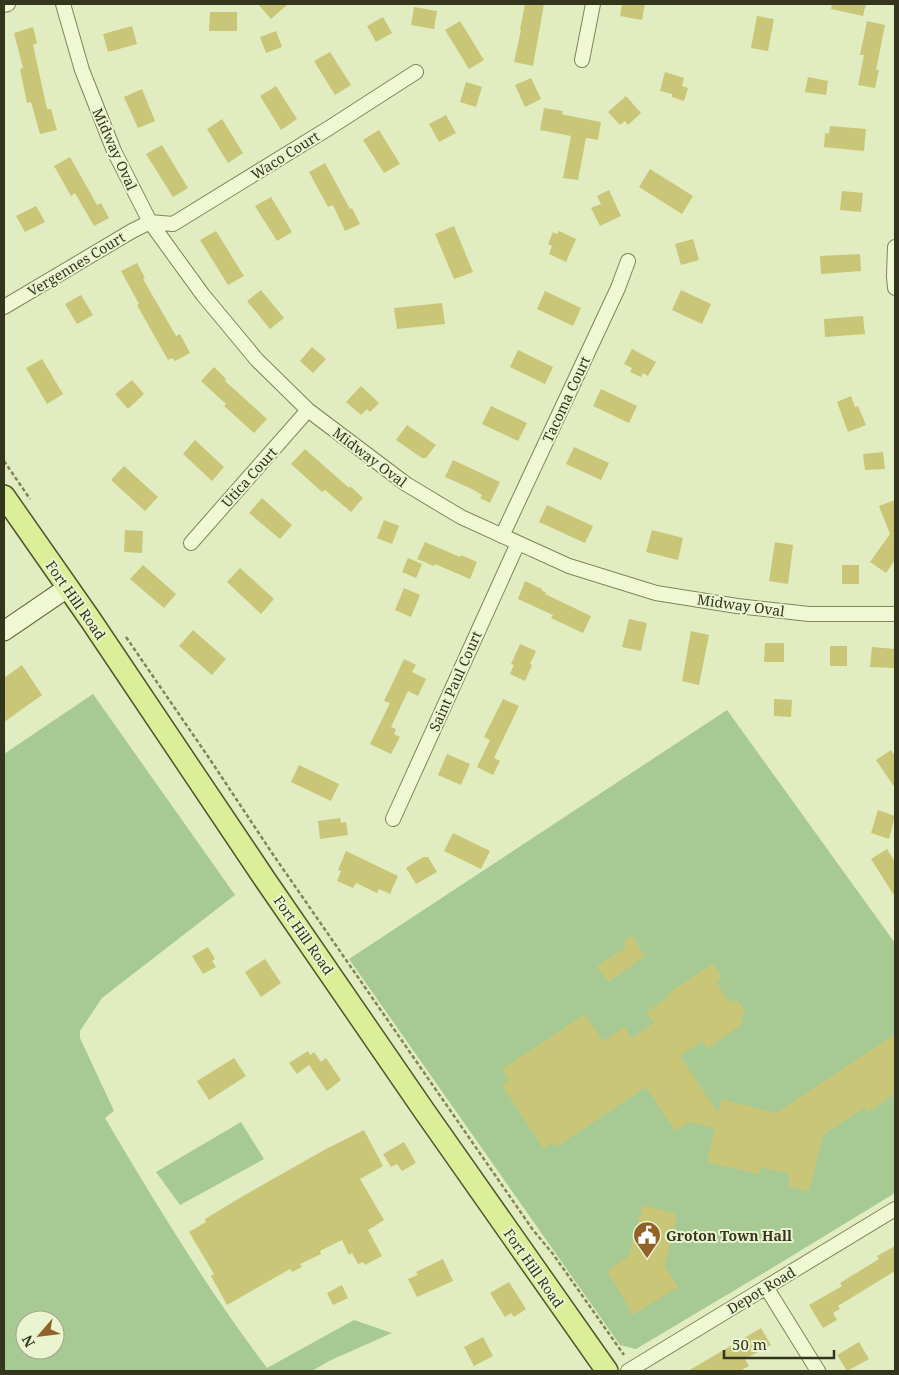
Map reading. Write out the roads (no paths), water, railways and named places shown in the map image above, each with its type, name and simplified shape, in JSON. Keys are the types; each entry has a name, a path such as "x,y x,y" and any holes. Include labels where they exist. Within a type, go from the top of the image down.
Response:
{"main road":[{"name":"Fort Hill Road","path":"4,496 425,1112 607,1371"},
{"path":"4,631 68,588"}],"street":[{"path":"4,5 8,4"},
{"name":"Midway Oval","path":"62,4 82,70 114,151 150,222 203,295 251,353 308,410 406,484 461,517 569,566 656,593 737,606 809,614 895,614"},
{"path":"582,60 594,4"},
{"name":"Waco Court","path":"150,222 174,224 416,72"},
{"name":"Vergennes Court","path":"4,308 150,222"},
{"path":"895,247 895,288"},
{"name":"Tacoma Court","path":"502,536 618,288 628,261"},
{"name":"Utica Court","path":"190,543 308,410"},
{"name":"Saint Paul Court","path":"393,820 518,543"},
{"name":"Depot Road","path":"628,1371 895,1209"},
{"path":"766,1287 818,1371"}],"place":[{"name":"Groton Town Hall","path":"647,1259"}]}
